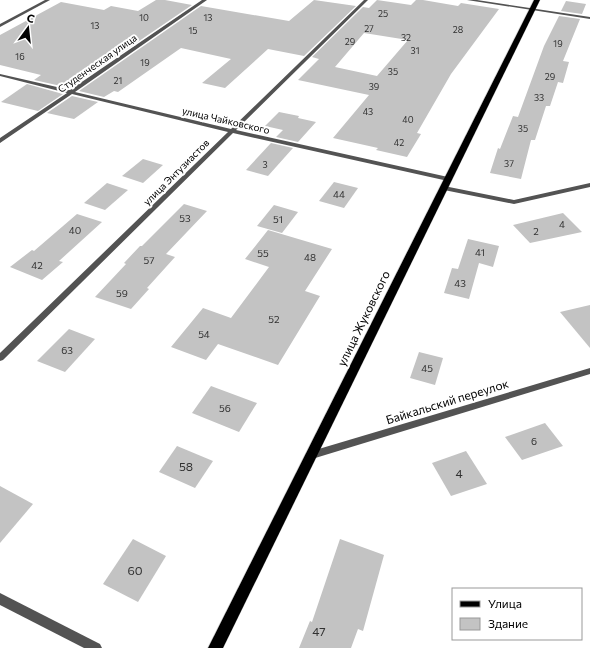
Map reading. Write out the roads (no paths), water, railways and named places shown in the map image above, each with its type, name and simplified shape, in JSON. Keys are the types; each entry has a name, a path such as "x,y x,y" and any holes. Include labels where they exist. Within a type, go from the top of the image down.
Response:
{"main road":[{"name":"улица Жуковского","path":"215,648 537,0"}],"street":[{"path":"0,26 48,0"},
{"name":"Студенческая улица","path":"0,141 205,0"},
{"name":"улица Энтузиастов","path":"0,358 366,0"},
{"path":"469,0 590,18"},
{"name":"улица Чайковского","path":"0,75 446,183 514,202 590,185"},
{"name":"Байкальский переулок","path":"312,455 590,371"},
{"path":"0,599 96,648"}]}
